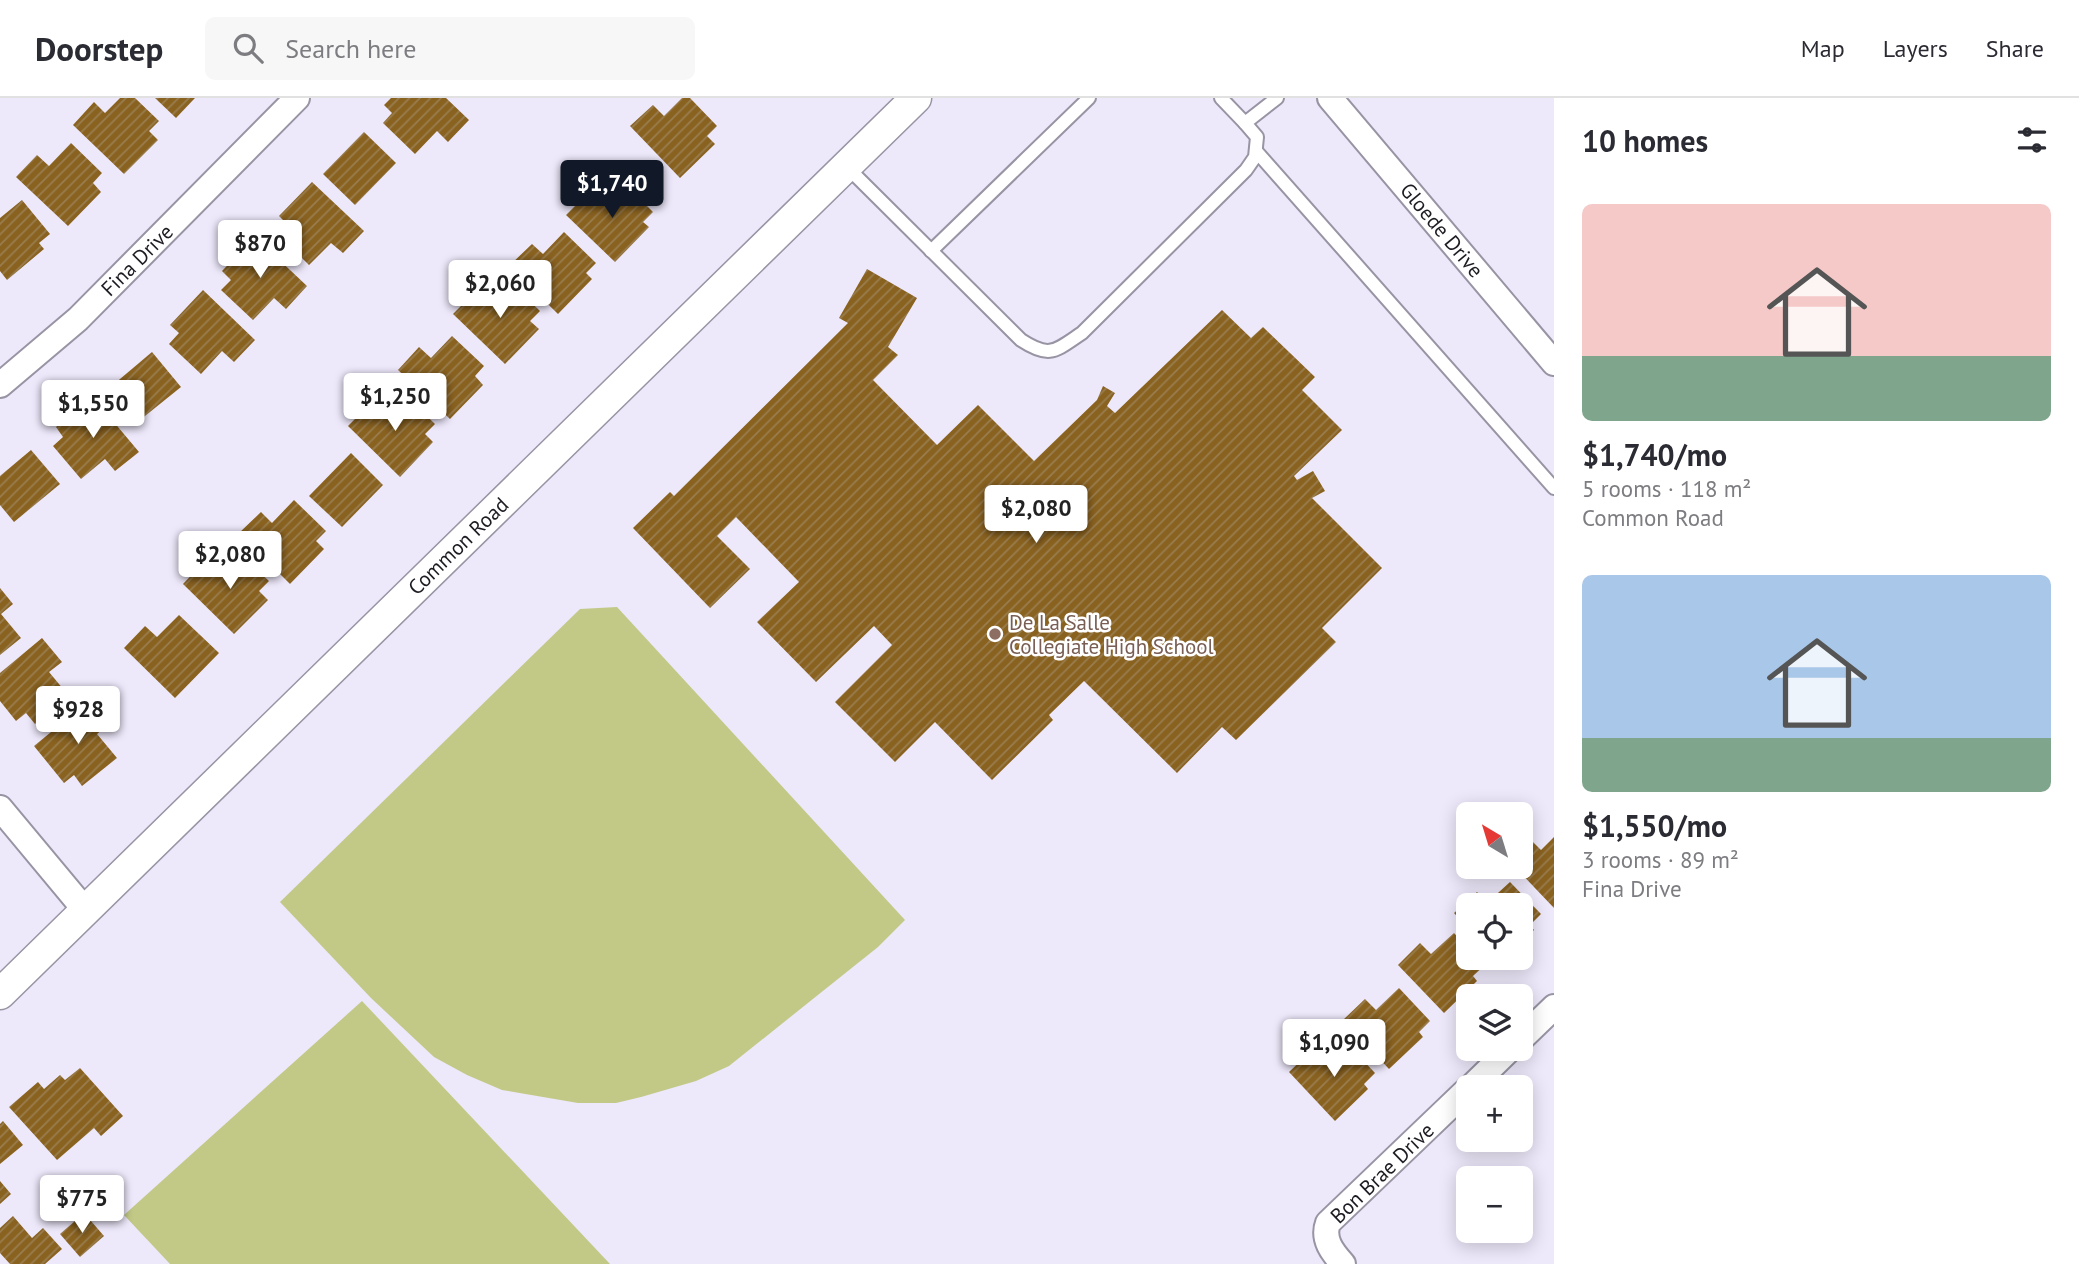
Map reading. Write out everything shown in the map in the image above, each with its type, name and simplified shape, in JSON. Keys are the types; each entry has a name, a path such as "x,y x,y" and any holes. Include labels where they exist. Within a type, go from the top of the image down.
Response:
{"street":[{"name":"Fina Drive","path":"0,385 78,319 297,98"},
{"name":"Common Road","path":"0,994 916,98"},
{"name":"Gloede Drive","path":"1330,98 1554,363"},
{"path":"0,808 85,910"},
{"path":"1533,1027 1554,1007"},
{"name":"Bon Brae Drive","path":"1483,1075 1498,1061"},
{"name":"Bon Brae Drive","path":"1343,1264 1326,1239 1328,1223 1456,1101"}],"lane":[{"path":"931,251 1089,98"},
{"path":"847,167 1021,340 1038,351 1057,350 1082,333 1246,170 1256,151 1256,137 1221,98"},
{"path":"1245,123 1277,98"},
{"path":"1256,151 1554,488"}],"green space":[{"path":"617,607 905,920 878,947 729,1066 696,1081 641,1097 616,1103 578,1103 502,1090 434,1057 371,998 280,902 580,609"},
{"path":"362,1001 610,1264 170,1264 124,1215"}],"building":[{"path":"120,98 135,98 159,121 149,131 158,140 124,174 73,125 94,102 105,113"},
{"path":"155,98 195,98 176,118"},
{"path":"391,98 446,98 469,120 448,142 437,131 415,154 383,123 392,113 384,105"},
{"path":"682,98 690,98 717,126 707,136 715,144 680,178 630,126 653,105 664,116"},
{"path":"364,132 396,163 355,205 323,174"},
{"path":"71,143 102,173 93,183 101,192 68,226 16,177 37,155 49,166"},
{"path":"622,181 653,212 643,222 649,227 615,262 566,215 589,192 600,203"},
{"path":"312,182 364,231 343,253 331,243 309,265 278,234 287,224 279,216"},
{"path":"22,200 50,234 39,243 44,249 7,280 0,271 0,218"},
{"path":"564,232 596,263 586,273 592,279 558,314 509,266 532,244 543,254"},
{"path":"255,237 307,286 286,309 274,298 253,320 221,290 231,280 222,271"},
{"path":"867,269 917,298 888,347 898,355 873,380 937,445 978,405 1034,461 1097,400 1103,386 1115,393 1107,406 1115,413 1222,310 1251,338 1263,327 1315,377 1302,390 1342,430 1294,476 1297,480 1313,471 1325,491 1312,498 1382,568 1322,628 1336,642 1236,740 1222,727 1177,773 1084,681 1049,715 1053,720 992,780 935,722 895,762 835,702 892,645 874,626 816,682 757,622 799,582 736,517 717,536 750,569 710,608 633,528 670,492 674,496 848,323 839,318"},
{"path":"508,280 540,311 530,321 539,329 505,364 453,314 475,292 486,303"},
{"path":"203,290 255,340 234,362 222,351 201,374 169,344 179,333 170,325"},
{"path":"452,336 484,366 475,376 483,385 450,419 398,370 419,347 431,358"},
{"path":"152,352 181,387 135,424 107,390"},
{"path":"403,393 435,424 425,434 433,442 400,477 348,426 370,404 381,415"},
{"path":"92,396 139,452 115,471 105,459 81,479 53,446 63,437 56,427"},
{"path":"31,450 60,484 14,522 0,505 0,476"},
{"path":"351,453 383,485 342,527 309,496"},
{"path":"294,500 326,531 316,541 324,549 290,584 239,533 261,512 272,523"},
{"path":"237,551 269,581 259,591 268,600 234,634 183,584 204,562 216,573"},
{"path":"0,588 13,604 1,614 21,638 0,655"},
{"path":"179,615 219,653 175,698 124,648 145,626 157,637"},
{"path":"42,638 62,662 49,672 69,696 35,724 26,713 16,721 0,701 0,673"},
{"path":"90,700 109,724 97,734 117,758 82,786 74,775 64,783 34,746"},
{"path":"1554,837 1554,908 1526,879 1533,879 1533,842 1541,850"},
{"path":"1510,882 1521,893 1498,893"},
{"path":"1533,906 1541,914 1533,922"},
{"path":"1454,933 1456,970 1480,970 1473,976 1477,981 1474,984 1456,984 1456,1001 1444,1013 1398,965 1420,943 1431,954"},
{"path":"1399,988 1430,1021 1419,1032 1423,1037 1389,1069 1343,1020 1365,999 1376,1010"},
{"path":"1344,1040 1375,1073 1364,1084 1368,1089 1335,1121 1289,1072 1311,1051 1321,1062"},
{"path":"80,1068 123,1116 101,1136 94,1128 57,1160 9,1107 38,1082 44,1089 60,1075 65,1080"},
{"path":"3,1121 23,1145 0,1164 0,1124"},
{"path":"0,1181 11,1194 0,1204"},
{"path":"84,1213 104,1236 80,1257 60,1234"},
{"path":"13,1216 32,1238 43,1228 62,1249 45,1264 10,1264 0,1253 0,1228"}],"place":[{"name":"De La Salle Collegiate High School","path":"995,634"}]}
